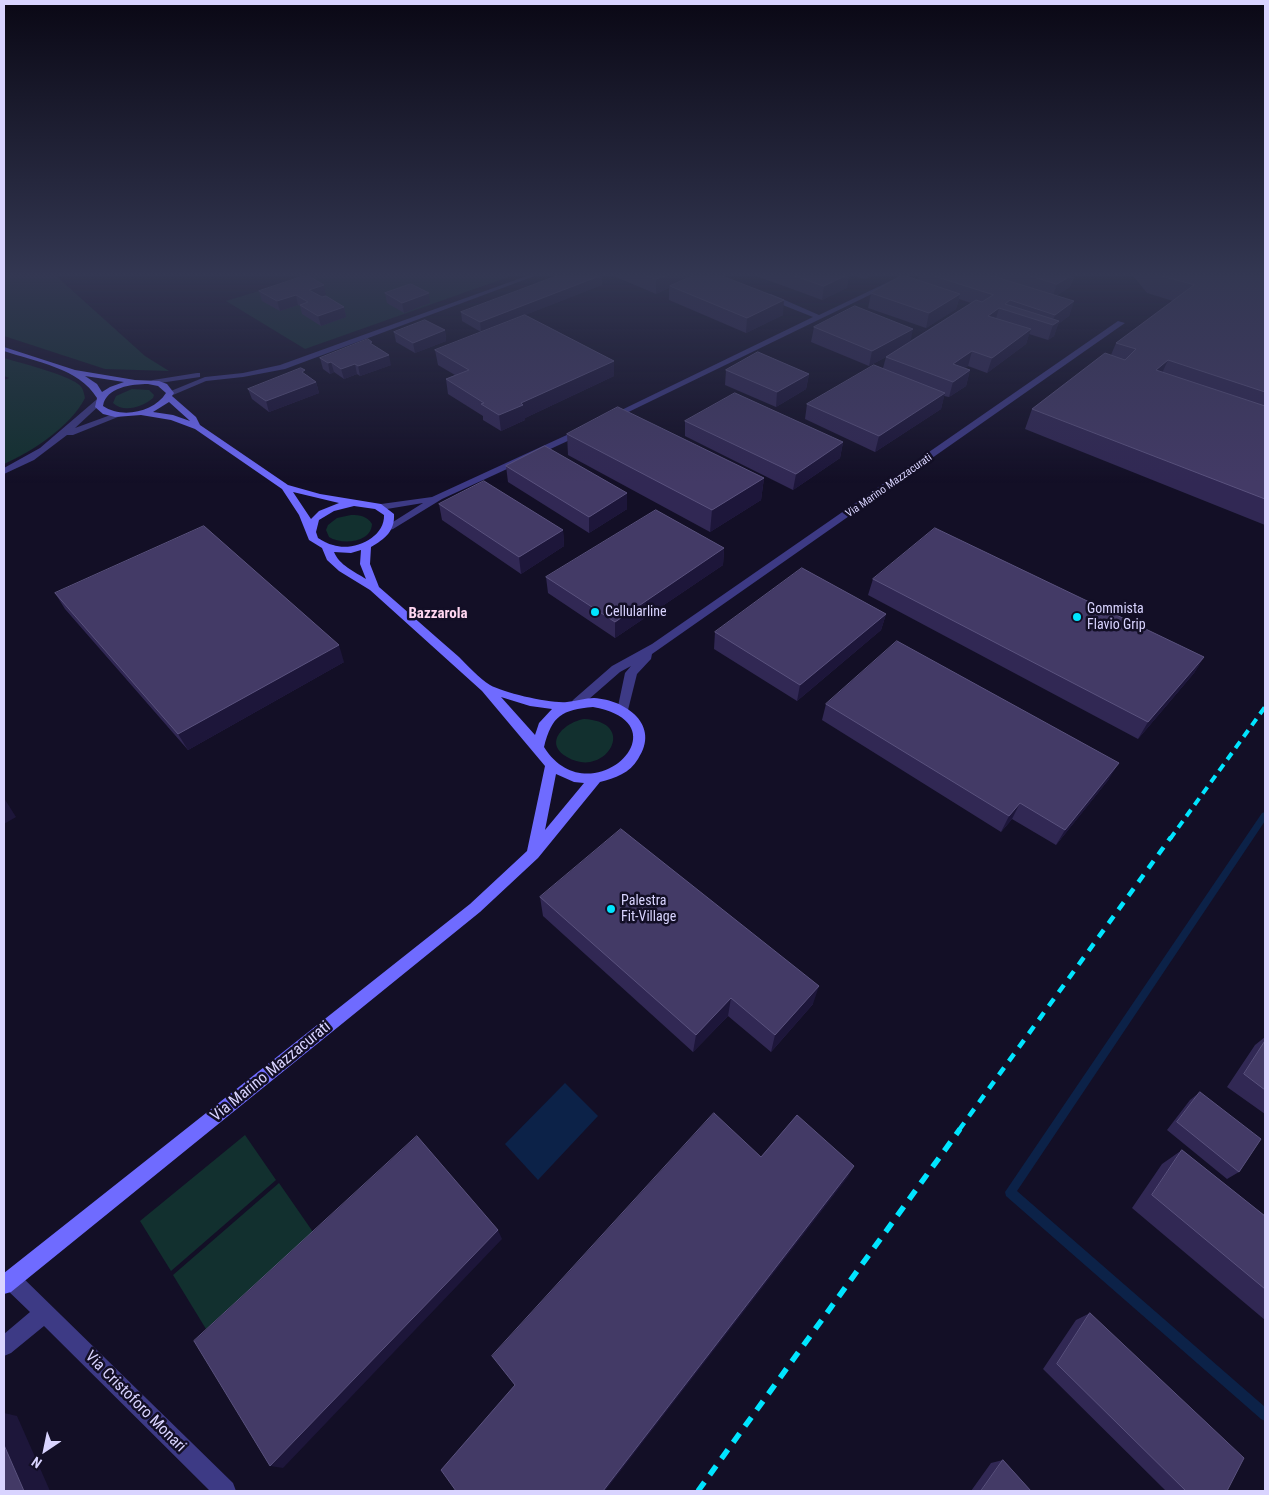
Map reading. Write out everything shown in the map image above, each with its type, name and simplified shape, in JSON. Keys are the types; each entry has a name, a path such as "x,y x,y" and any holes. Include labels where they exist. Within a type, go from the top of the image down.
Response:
{"street":[{"path":"4,349 74,372 139,382 153,382 199,375 243,375 282,367 346,344"},
{"path":"597,424 763,344"},
{"name":"Via Marino Mazzacurati","path":"538,747 538,735 543,723 552,714 571,705 616,668 656,647 1091,344"},
{"path":"74,372 94,386 100,400 99,407 103,411 119,415"},
{"path":"142,413 159,406 169,395 196,382 227,376"},
{"path":"4,471 28,461 116,388 139,382"},
{"path":"153,382 167,388 169,395 193,419 198,427"},
{"path":"58,438 119,415 142,413 173,418 198,427 285,488 304,515 314,540 326,548 339,550 366,546 386,534 390,527 391,519 382,507"},
{"path":"390,527 439,497 588,428"},
{"path":"285,488 319,497 382,507 439,497"},
{"path":"310,529 313,521 330,508 354,503"},
{"path":"366,546 365,564 370,573 374,588"},
{"path":"326,548 332,558 343,569 374,588 486,688 538,747 543,758 551,767 533,854"},
{"name":"Via Marino Mazzacurati","path":"551,767 564,774 580,778 596,778 610,774 631,761 638,750 640,740 638,729 632,719 623,711 631,673 656,647"},
{"path":"486,688 530,702 571,705 593,702 609,704 623,711"},
{"name":"Via Marino Mazzacurati","path":"7,1282 475,908 533,854 596,778"},
{"name":"Via Cristoforo Monari","path":"7,1282 45,1313 225,1491"},
{"path":"4,1346 45,1313"}],"green space":[{"path":"28,344 131,344 145,356 169,371 105,369"},
{"path":"296,344 320,344 305,349"},
{"path":"4,358 72,380 81,387 85,398 79,408 50,437 27,453 4,464 4,380 9,378 4,376"},
{"path":"132,389 149,390 154,395 153,398 133,408 122,408 113,403 116,396"},
{"path":"351,515 363,516 370,521 372,524 367,535 355,541 341,541 329,537 326,530 328,525 337,518"},
{"path":"584,719 601,722 610,729 613,738 611,748 604,756 594,761 581,762 567,757 560,751 557,745 559,734 564,728"},
{"path":"245,1135 276,1180 171,1271 140,1221"},
{"path":"279,1183 313,1232 206,1329 173,1275"}],"water":[{"path":"565,1083 598,1116 538,1180 505,1144"}],"building":[{"path":"356,344 371,344 389,355 358,366 355,364 341,369 331,362 328,363 320,358"},
{"path":"451,344 581,344 614,361 521,403 523,405 499,415 446,379 469,370 435,350"},
{"path":"855,344 885,344 872,351"},
{"path":"907,344 1011,344 992,358 972,351 953,364 970,370 953,382 886,357"},
{"path":"1119,344 1265,344 1265,392 1168,360 1156,370 1265,406 1265,499 1032,409 1105,353 1125,360 1136,349"},
{"path":"758,352 809,374 777,392 726,370"},
{"path":"874,365 945,393 879,436 807,404"},
{"path":"301,368 305,370 302,372 316,382 266,401 248,389"},
{"path":"735,393 843,442 796,474 685,421"},
{"path":"618,407 764,478 712,510 567,434"},
{"path":"545,446 627,493 589,517 506,466"},
{"path":"484,481 563,530 519,557 439,504"},
{"path":"656,510 724,548 615,622 546,577"},
{"path":"204,526 339,645 178,734 55,593"},
{"path":"935,528 1204,657 1148,722 873,579"},
{"path":"802,568 886,614 800,685 715,632"},
{"path":"897,641 1119,763 1065,830 1020,803 1009,816 826,704"},
{"path":"621,829 819,986 775,1035 731,998 696,1035 540,897"},
{"path":"1265,1041 1265,1090 1244,1074"},
{"path":"1200,1092 1261,1139 1239,1172 1177,1122"},
{"path":"714,1113 761,1157 797,1115 854,1166 603,1491 456,1491 441,1470 515,1385 492,1356"},
{"path":"417,1136 498,1230 270,1466 194,1341"},
{"path":"1182,1150 1265,1216 1265,1289 1152,1195"},
{"path":"1090,1313 1244,1458 1227,1491 1186,1491 1057,1364"},
{"path":"4,1445 24,1491 4,1491"},
{"path":"1003,1460 1031,1491 981,1491"}],"waterway":[{"path":"1265,815 1010,1192 1265,1415"}],"railway":[{"path":"1170,839 1265,707"},
{"path":"959,1130 1171,837"},
{"path":"698,1491 960,1129"}],"place":[{"name":"Cellularline","path":"595,612"},
{"name":"Gommista Flavio Grip","path":"1077,617"},
{"name":"Palestra Fit-Village","path":"611,909"}],"district":[{"name":"Bazzarola","path":"438,614"}]}
